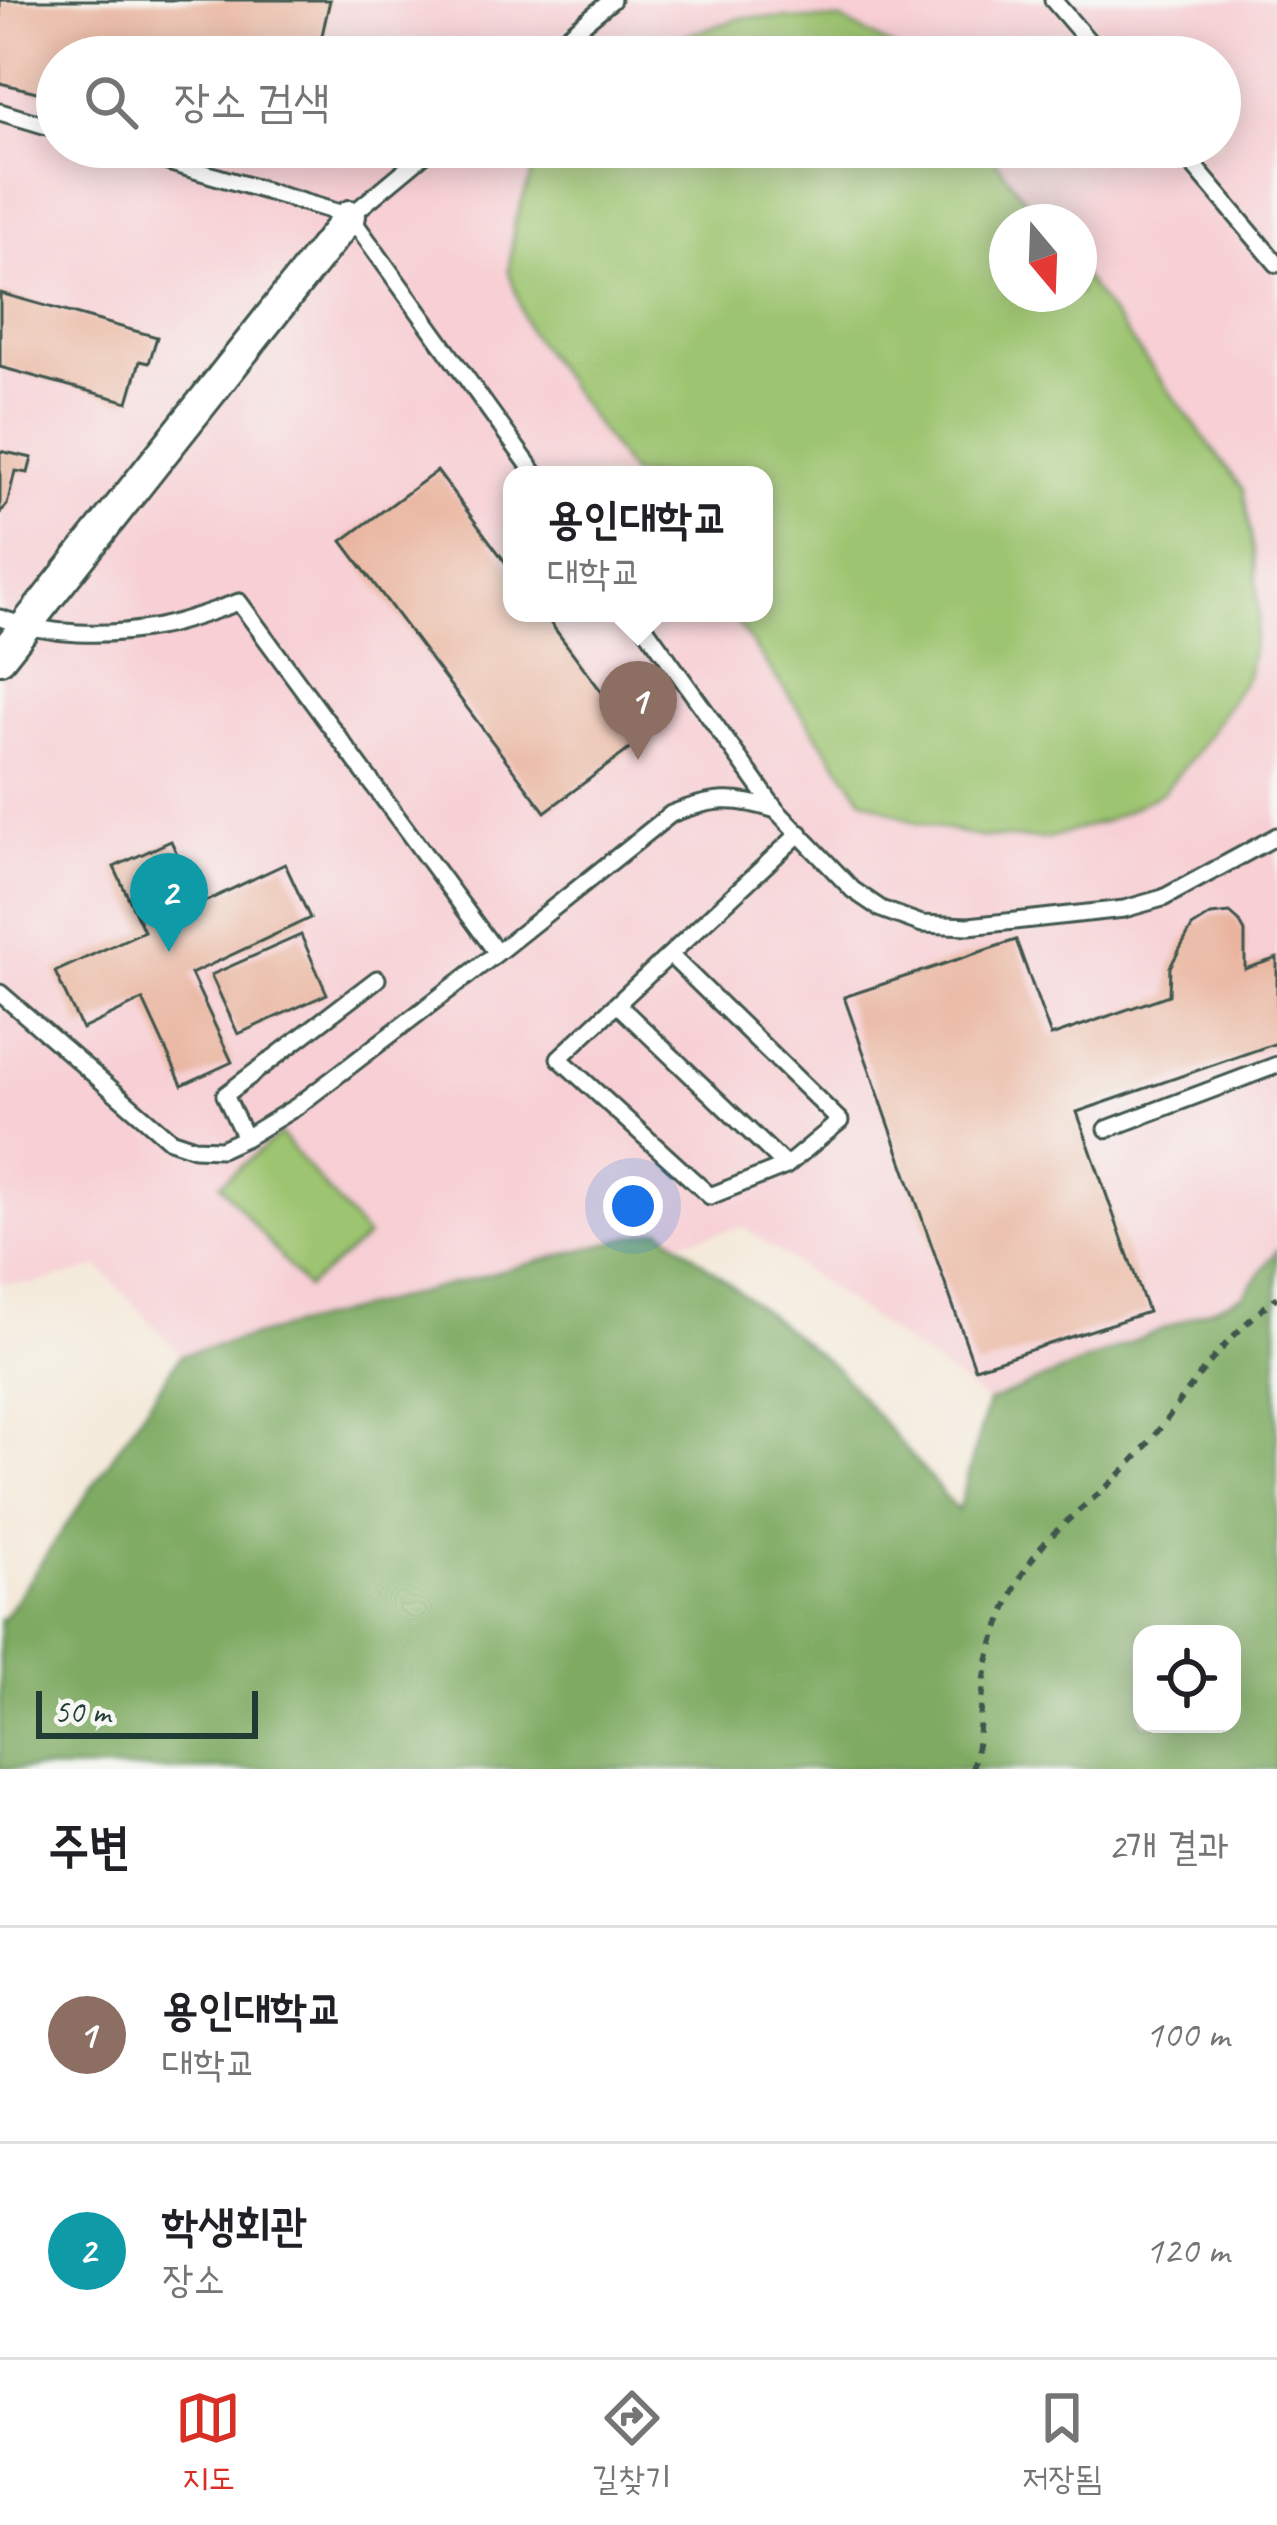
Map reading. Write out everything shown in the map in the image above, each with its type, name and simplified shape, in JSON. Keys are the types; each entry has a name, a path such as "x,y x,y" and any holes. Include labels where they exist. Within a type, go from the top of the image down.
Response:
{"street":[{"path":"0,658 13,622 350,216"}],"lane":[{"path":"568,36 612,0"},
{"path":"1053,0 1084,36"},
{"path":"0,112 36,123"},
{"path":"188,168 350,216 530,466"},
{"path":"350,216 408,168"},
{"path":"1196,168 1277,264"},
{"path":"13,622 104,634 160,627 239,602 497,952"},
{"path":"640,622 776,810 853,890 881,909 922,924 970,926 1124,909 1163,898 1277,838"},
{"path":"0,993 170,1140 194,1148 220,1149 296,1106 671,814 729,798 776,810"},
{"path":"670,955 839,1120 786,1166 710,1196 559,1058 800,832"},
{"path":"245,1138 226,1095 377,980"},
{"path":"617,1004 786,1166"},
{"path":"1107,1129 1277,1065"}],"path":[{"path":"971,1769 992,1645 1030,1559 1056,1528 1132,1463 1210,1362 1277,1297"}],"shaded area":[{"path":"0,0 1277,0 1277,1250 1244,1295 988,1402 743,1227 181,1355 99,1267 34,1284 0,1283"}],"green space":[{"path":"744,17 842,20 872,36 685,36"},
{"path":"534,168 1001,168 1028,204 989,204 989,312 1097,312 1097,295 1243,489 1259,616 1247,676 1199,749 1163,792 1109,820 1046,839 980,837 916,823 862,798 736,622 773,622 773,466 626,466 527,328 509,271 514,224"},
{"path":"280,1134 367,1237 306,1288 220,1184"},
{"path":"661,1229 839,1371 958,1511 988,1402 1244,1295 1277,1250 1277,1769 0,1769 3,1619 181,1355"}],"building":[{"path":"0,0 330,0 322,36 36,36 36,92 0,83"},
{"path":"0,293 157,337 149,363 140,361 128,402 0,367"},
{"path":"0,451 32,458 28,473 15,471 7,505 0,513"},
{"path":"437,471 503,559 503,622 550,622 639,742 545,812 342,541"},
{"path":"171,841 200,904 285,864 310,918 191,974 232,1062 182,1085 143,1000 82,1029 55,972 144,931 114,867"},
{"path":"1230,913 1245,932 1245,969 1277,958 1277,1043 1077,1112 1148,1312 975,1368 844,997 1016,940 1051,1036 1169,995 1170,967 1192,927 1211,915"},
{"path":"301,935 327,994 238,1034 211,975"}],"place":[{"name":"용인대학교","path":"638,760"},
{"name":"학생회관","path":"169,952"}]}
